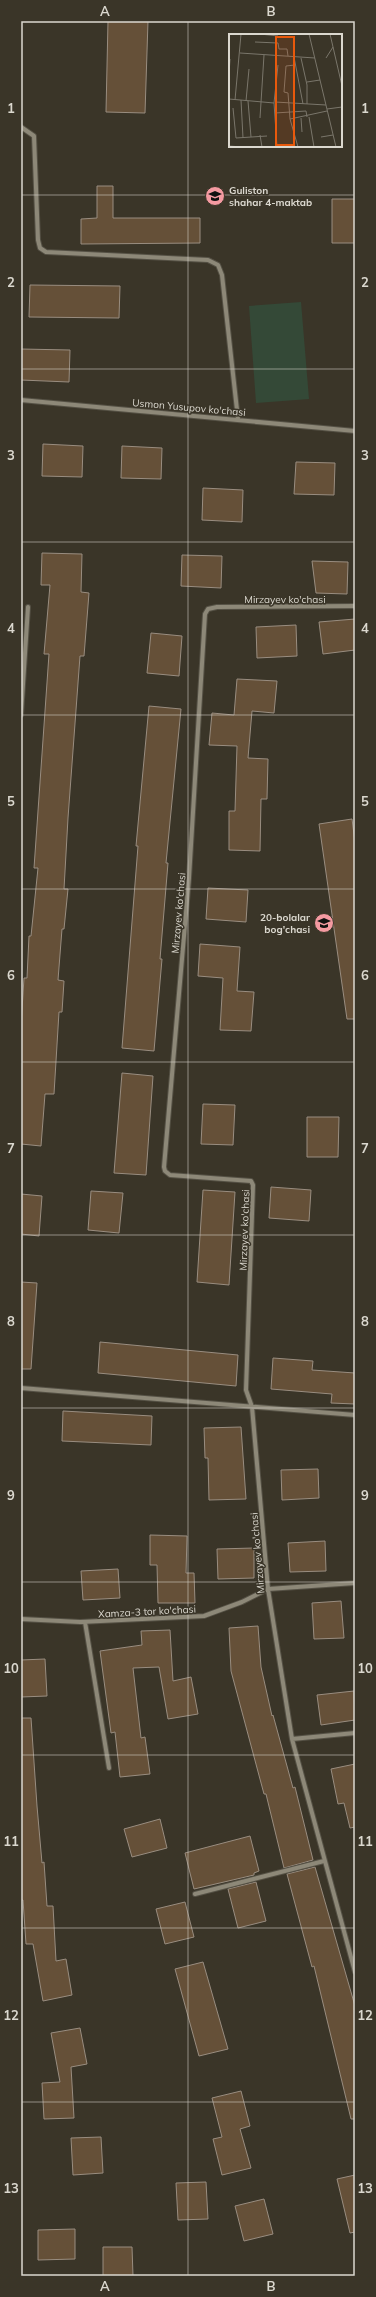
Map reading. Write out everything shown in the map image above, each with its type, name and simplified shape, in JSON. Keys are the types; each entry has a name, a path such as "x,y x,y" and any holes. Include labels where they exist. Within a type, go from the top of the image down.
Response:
{"street":[{"path":"21,127 34,136 38,240 40,248 46,252 208,260 218,265 222,275 238,418"},
{"name":"Usmon Yusupov ko'chasi","path":"21,400 238,418 355,431"},
{"name":"Mirzayev ko'chasi","path":"355,606 217,607 208,609 205,614 189,878 164,1167 165,1172 170,1175 253,1182 246,1390 252,1407 268,1588 292,1739 355,1972"},
{"path":"21,716 28,607"},
{"path":"21,1388 355,1415"},
{"path":"268,1588 355,1583"},
{"name":"Xamza-3 tor ko'chasi","path":"21,1619 85,1622 204,1616 242,1602 268,1588"},
{"path":"85,1622 109,1768"},
{"path":"292,1739 355,1733"},
{"path":"195,1894 324,1861"}],"green space":[{"path":"301,302 309,399 256,403 249,306"}],"building":[{"path":"108,21 148,21 145,113 106,112"},
{"path":"97,186 113,186 113,218 200,218 200,243 81,244 81,219 97,218"},
{"path":"332,199 355,199 355,243 332,243"},
{"path":"30,285 120,286 119,318 29,317"},
{"path":"21,349 70,350 69,382 21,380"},
{"path":"43,444 83,446 82,477 42,476"},
{"path":"122,446 162,448 161,479 121,478"},
{"path":"296,462 335,463 334,495 294,494"},
{"path":"203,488 243,490 242,522 202,520"},
{"path":"42,553 82,554 81,592 89,593 84,656 80,656 68,818 64,889 68,889 64,929 62,929 58,980 64,981 62,1012 59,1012 54,1094 45,1094 41,1146 21,1144 21,1025 24,978 27,978 29,936 31,936 38,868 34,868 49,654 44,654 50,585 41,585"},
{"path":"182,555 222,556 221,588 181,586"},
{"path":"312,561 348,562 347,594 316,593"},
{"path":"355,619 355,650 323,654 319,622"},
{"path":"296,625 297,656 257,658 256,627"},
{"path":"151,633 182,636 179,676 147,673"},
{"path":"237,679 277,681 274,713 252,711 248,758 268,759 267,799 261,799 260,851 229,850 229,811 235,811 237,746 209,745 212,713 234,715"},
{"path":"149,706 181,709 166,863 168,863 160,959 162,959 154,1051 122,1048 138,846 136,846"},
{"path":"352,819 355,842 355,1019 347,1019 319,824"},
{"path":"208,888 248,890 246,922 206,919"},
{"path":"200,944 240,947 237,991 254,992 251,1031 220,1030 223,978 198,976"},
{"path":"122,1073 153,1076 146,1175 114,1173"},
{"path":"203,1104 235,1105 233,1145 201,1144"},
{"path":"307,1117 339,1117 338,1157 307,1157"},
{"path":"271,1187 311,1190 309,1221 269,1218"},
{"path":"203,1190 235,1192 229,1285 197,1282"},
{"path":"91,1191 123,1193 119,1233 88,1230"},
{"path":"21,1194 42,1196 39,1236 21,1234"},
{"path":"21,1282 37,1283 31,1369 21,1369"},
{"path":"100,1342 238,1355 236,1386 98,1373"},
{"path":"273,1358 313,1361 312,1370 355,1373 355,1404 331,1403 332,1394 271,1389"},
{"path":"63,1411 152,1416 151,1445 62,1441"},
{"path":"241,1427 246,1499 209,1500 208,1458 205,1458 204,1428"},
{"path":"318,1469 319,1498 282,1500 281,1470"},
{"path":"150,1535 187,1536 186,1573 194,1573 195,1603 158,1603 157,1565 150,1565"},
{"path":"325,1541 326,1571 290,1572 288,1543"},
{"path":"254,1548 254,1578 218,1579 217,1549"},
{"path":"118,1569 120,1598 83,1600 81,1571"},
{"path":"341,1601 344,1638 314,1639 312,1603"},
{"path":"258,1626 261,1667 272,1716 273,1715 293,1788 295,1787 313,1860 284,1868 266,1794 264,1794 231,1671 229,1628"},
{"path":"170,1630 173,1681 191,1677 198,1714 168,1719 159,1667 133,1668 141,1738 145,1737 150,1774 120,1777 115,1732 111,1733 100,1651 142,1645 141,1631"},
{"path":"45,1659 47,1696 21,1697 21,1660"},
{"path":"354,1691 355,1720 321,1725 317,1695"},
{"path":"21,1718 31,1718 37,1806 42,1863 44,1862 47,1906 53,1906 56,1961 66,1959 72,1995 43,2001 33,1944 26,1944 23,1900 21,1900"},
{"path":"355,1764 355,1827 350,1828 344,1803 338,1804 331,1769"},
{"path":"160,1819 167,1848 132,1857 124,1829"},
{"path":"250,1836 259,1871 254,1873 254,1875 194,1889 185,1853"},
{"path":"315,1867 355,2006 355,2119 351,2119 314,1966 312,1967 287,1874"},
{"path":"256,1882 266,1921 238,1928 228,1889"},
{"path":"185,1902 194,1937 165,1944 156,1909"},
{"path":"203,1962 228,2049 199,2056 175,1969"},
{"path":"80,2028 87,2064 71,2067 74,2118 44,2119 42,2083 60,2082 51,2033"},
{"path":"241,2091 250,2126 240,2129 251,2168 222,2175 213,2139 222,2137 212,2098"},
{"path":"101,2137 103,2173 73,2175 71,2138"},
{"path":"355,2175 355,2232 350,2233 337,2179"},
{"path":"206,2182 208,2219 178,2220 176,2183"},
{"path":"264,2199 273,2234 244,2241 235,2206"},
{"path":"75,2229 75,2259 38,2260 38,2230"},
{"path":"103,2247 132,2247 133,2276 103,2276"}],"place":[{"name":"Guliston shahar 4-maktab","path":"215,196"},
{"name":"20-bolalar bog'chasi","path":"324,923"}]}
